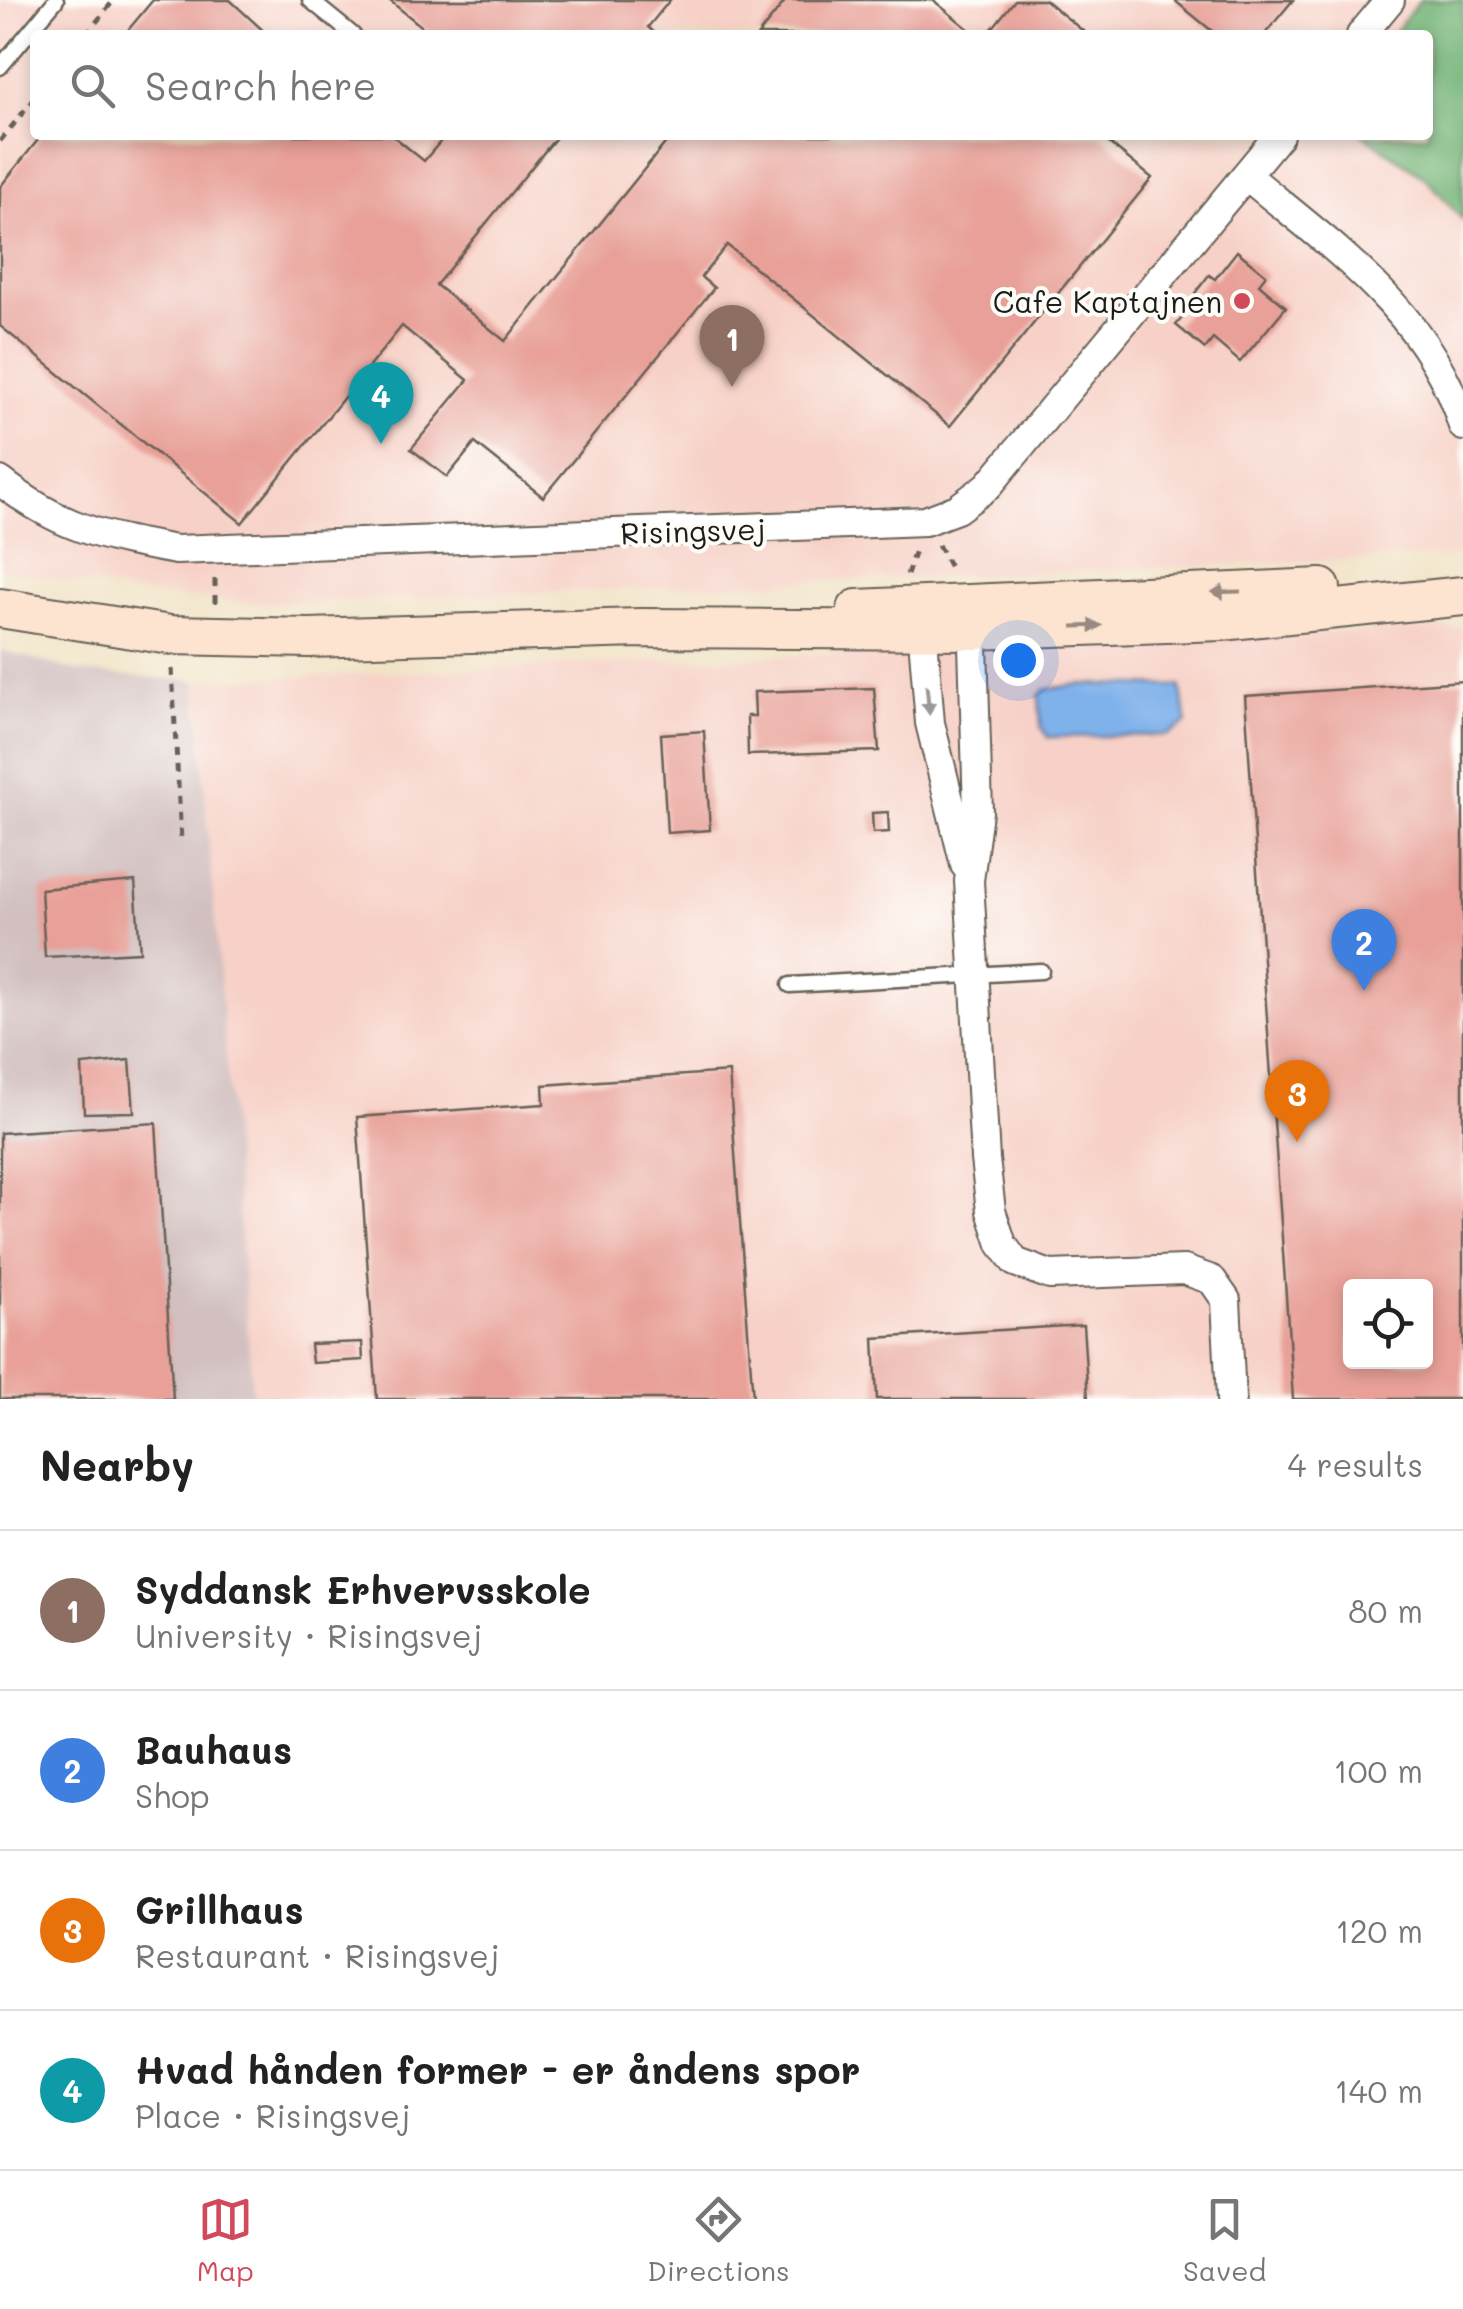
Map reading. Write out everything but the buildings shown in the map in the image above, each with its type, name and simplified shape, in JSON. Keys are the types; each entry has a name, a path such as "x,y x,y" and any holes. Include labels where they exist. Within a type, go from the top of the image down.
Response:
{"street":[{"path":"1365,30 1390,0"},
{"name":"Risingsvej","path":"0,481 39,512 91,534 176,550 925,521 957,509 988,486 1275,140"},
{"path":"1246,175 1376,282 1420,332 1453,392 1463,426"},
{"path":"0,608 170,635 309,638 921,617 967,604 1222,621 1463,594"},
{"path":"967,604 978,812 969,881 991,1211 1002,1244 1015,1262 1050,1275 1184,1270 1212,1280 1226,1300 1231,1399"},
{"path":"921,617 930,723 969,881"}],"lane":[{"path":"31,30 56,0"},
{"path":"310,0 347,30"},
{"path":"0,67 30,31"},
{"path":"790,984 1041,971"}],"path":[{"path":"90,30 114,0"},
{"path":"0,141 30,104"},
{"path":"925,521 967,604"},
{"path":"170,635 181,841"}],"shaded area":[{"path":"0,0 1420,0 1396,30 30,30 30,140 1370,140 1426,178 1463,220 1463,555 259,604 133,592 0,569"},
{"path":"1463,627 1463,1399 253,1399 196,681"},
{"path":"0,650 80,672 196,681 253,1399 0,1399"}],"green space":[{"path":"1420,0 1463,0 1463,220 1426,178 1370,140 1433,140 1433,30 1396,30"}],"water":[{"path":"1079,684 1180,686 1187,723 1168,735 1048,737 1041,728 1039,696 1044,690"}],"place":[{"name":"Cafe Kaptajnen","path":"1242,301"},
{"name":"Syddansk Erhvervsskole","path":"732,387"},
{"name":"Hvad hånden former - er åndens spor","path":"381,444"},
{"name":"Bauhaus","path":"1364,991"},
{"name":"Grillhaus","path":"1297,1142"}]}
